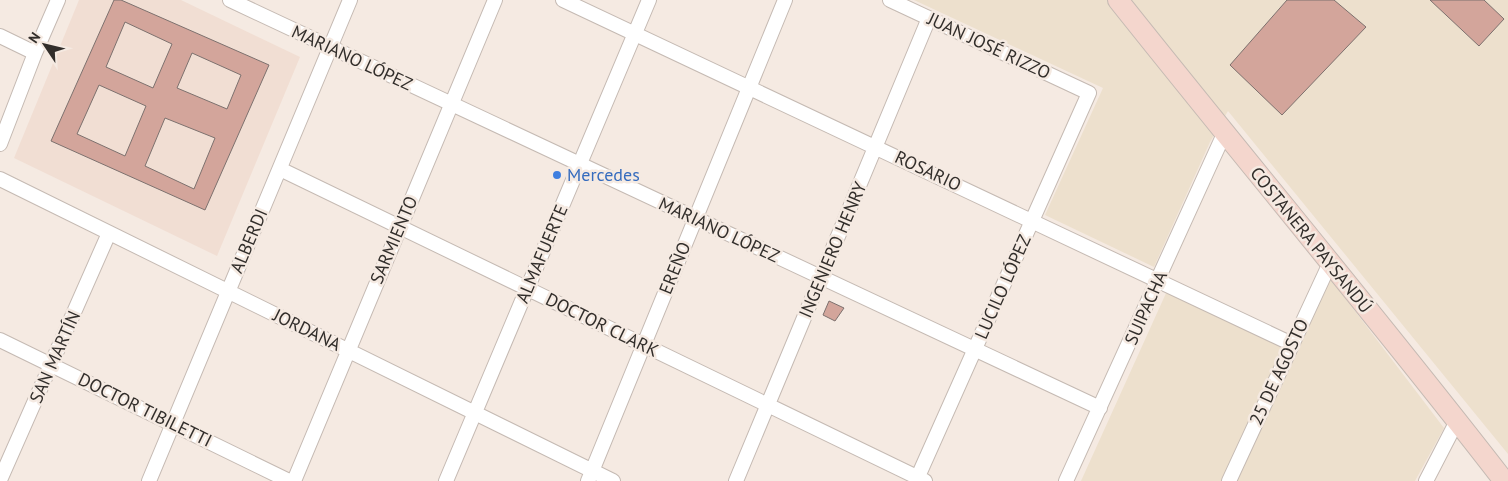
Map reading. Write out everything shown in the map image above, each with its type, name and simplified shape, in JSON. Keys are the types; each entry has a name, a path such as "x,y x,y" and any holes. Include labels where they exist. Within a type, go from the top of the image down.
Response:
{"main road":[{"name":"COSTANERA PAYSANDÚ","path":"1118,0 1224,134 1457,420 1504,481"}],"street":[{"path":"0,144 35,53 58,0"},
{"name":"MARIANO LÓPEZ","path":"230,0 1100,408"},
{"name":"ALBERDI","path":"149,481 350,0"},
{"name":"SARMIENTO","path":"294,481 495,0"},
{"name":"ROSARIO","path":"563,0 1292,344"},
{"name":"ALMAFUERTE","path":"446,481 649,0"},
{"name":"EREÑO","path":"590,476 785,0"},
{"name":"JUAN JOSÉ RIZZO","path":"890,0 1089,93"},
{"name":"INGENIERO HENRY","path":"736,481 929,18"},
{"path":"0,36 35,53"},
{"name":"LUCILO LÓPEZ","path":"920,480 975,349 1089,93"},
{"name":"SUIPACHA","path":"1066,481 1224,134"},
{"name":"DOCTOR CLARK","path":"280,169 920,480"},
{"name":"JORDANA","path":"0,179 475,413 590,476 614,481"},
{"name":"SAN MARTÍN","path":"0,480 109,233"},
{"name":"25 DE AGOSTO","path":"1229,481 1330,263"},
{"name":"DOCTOR TIBILETTI","path":"0,340 289,481"},
{"path":"1426,481 1457,420"}],"shaded area":[{"path":"79,0 181,0 300,57 217,256 14,158"},
{"path":"914,0 1508,0 1508,454 1228,111 1210,142 1154,267 1045,215 1103,88"},
{"path":"1326,273 1444,428 1415,481 1081,481 1167,291 1292,347"}],"building":[{"path":"114,0 121,0 269,65 205,210 51,141","holes":["125,22 172,44 153,88 106,67","192,53 241,75 227,109 177,88","99,85 146,106 125,156 77,134","165,118 215,138 194,189 145,166"]},
{"path":"1287,0 1334,0 1366,27 1282,115 1230,65"},
{"path":"1430,0 1484,0 1504,19 1479,46"},
{"path":"829,301 844,308 835,321 823,315"}],"place":[{"name":"Mercedes","path":"557,175"}]}
